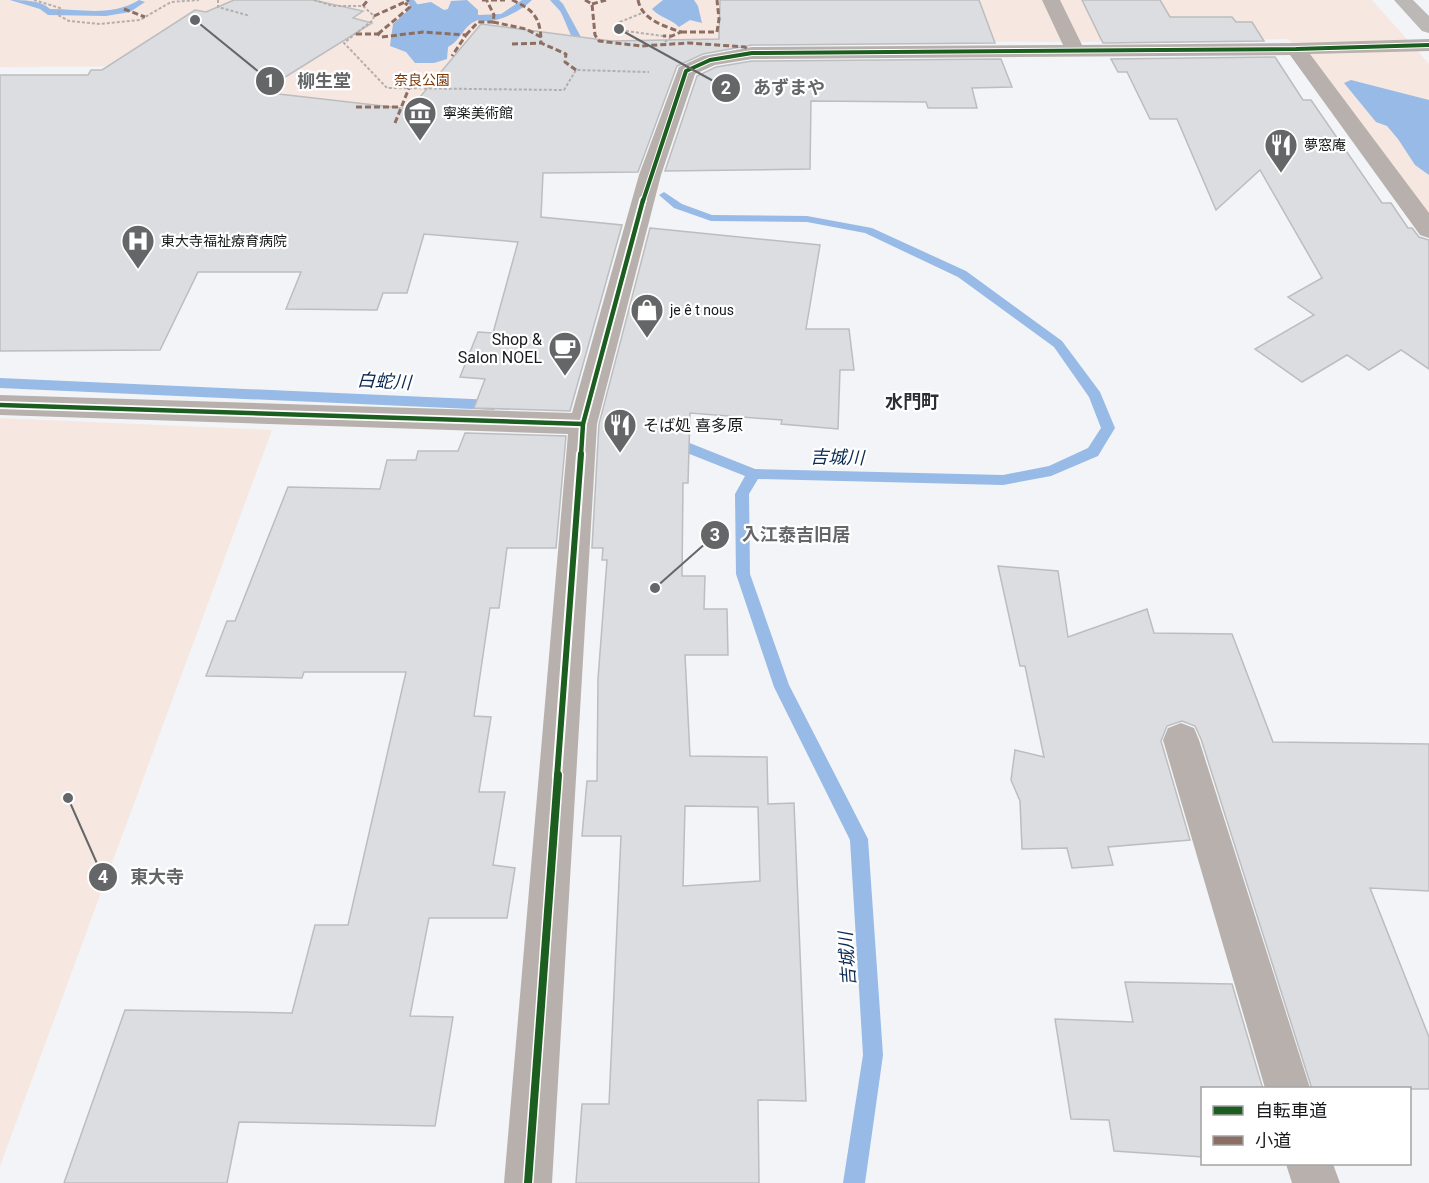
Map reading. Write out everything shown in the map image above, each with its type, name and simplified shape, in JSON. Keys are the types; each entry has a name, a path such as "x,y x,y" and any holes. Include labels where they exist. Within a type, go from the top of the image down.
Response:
{"highway":[{"path":"1403,0 1429,27"}],"street":[{"path":"1051,0 1075,50"},
{"path":"528,1183 583,424 650,175 686,71 710,60 752,53 1296,49 1429,45"},
{"path":"1296,49 1429,230"},
{"path":"0,405 583,424"},
{"path":"1181,740 1287,1087"},
{"path":"1310,1165 1316,1183"}],"path":[{"path":"34,0 62,10 58,15 69,21 100,24 140,20 172,1 199,0"},
{"path":"218,0 218,8 250,16"},
{"path":"314,0 333,6 363,6 374,16 373,20 344,43 387,88 564,90 576,70 686,71"},
{"path":"619,27 620,22 642,13"},
{"path":"626,31 663,36"}],"green space":[{"name":"奈良公園","path":"0,0 1372,0 1429,64 1429,216 1317,67 1288,39 1064,42 749,40 672,47 480,168 164,108 191,66 0,67"},
{"path":"0,418 272,430 0,1166"}],"water":[{"path":"467,0 478,10 478,20 448,47 447,59 434,63 415,63 406,52 390,46 393,24 414,5 431,2 444,10 448,9 451,1"},
{"path":"663,0 694,0 698,6 702,23 690,20 679,27 652,9"},
{"path":"1351,80 1429,100 1429,175 1415,165 1387,126 1376,122 1344,83"}],"building":[{"path":"234,0 313,0 363,11 353,18 372,23 261,92 410,109 481,24 611,41 719,39 720,0 979,0 995,43 752,45 703,54 677,66 638,172 543,173 541,217 622,225 570,411 474,408 485,379 460,377 478,332 493,333 518,242 424,234 407,293 383,293 377,310 286,309 301,272 198,272 160,350 0,351 0,75 88,75 91,70 102,70 195,10 206,12"},
{"path":"1082,0 1160,0 1170,17 1232,17 1236,22 1252,22 1264,41 1103,43"},
{"path":"1275,57 1303,100 1311,100 1382,203 1391,203 1408,228 1412,228 1419,237 1429,240 1429,369 1401,350 1369,370 1347,355 1302,382 1255,349 1314,315 1288,297 1322,278 1260,170 1216,210 1177,119 1150,119 1127,72 1118,72 1111,59"},
{"path":"1001,59 1012,87 972,88 977,108 928,108 926,102 811,101 810,169 665,171 697,76 716,67 752,61"},
{"path":"650,228 820,245 806,329 849,329 854,370 840,370 838,429 781,424 782,420 690,413 688,483 683,483 682,576 705,576 704,609 727,609 728,655 685,655 690,756 767,757 768,804 794,803 806,1101 758,1100 759,1183 576,1183 582,1104 609,1104 621,836 582,836 587,781 597,781 598,679 607,560 602,560 603,548 592,548 599,424","holes":["685,806 758,807 760,881 683,886"]},
{"path":"465,433 566,436 556,548 507,548 499,608 490,608 474,716 491,717 479,792 505,792 493,865 515,868 507,918 429,918 410,1016 453,1017 435,1126 239,1122 227,1183 64,1183 125,1010 292,1013 315,925 348,925 406,672 304,672 302,678 206,676 227,621 235,621 288,487 380,489 387,460 416,460 418,451 458,451"},
{"path":"998,566 1058,571 1068,637 1147,609 1154,633 1232,634 1273,742 1429,744 1429,891 1370,888 1429,1037 1429,1089 1311,1087 1195,726 1182,721 1167,726 1161,741 1190,840 1108,847 1113,865 1072,868 1067,848 1022,849 1020,801 1011,780 1015,750 1044,757 1025,666 1020,666"},
{"path":"1125,982 1232,984 1262,1087 1201,1087 1201,1157 1114,1151 1109,1120 1071,1119 1055,1019 1133,1022"}],"waterway":[{"path":"14,0 43,7 48,12 106,14 127,11 141,2"},
{"path":"409,0 414,5"},
{"path":"478,18 503,16 528,0"},
{"name":"吉城川","path":"554,0 565,12 578,40 589,50"},
{"name":"吉城川","path":"664,195 678,206 711,218 807,219 868,230 962,274 1058,344 1095,395 1108,428 1093,452 1051,471 1003,480 754,474"},
{"name":"白蛇川","path":"0,383 494,405"},
{"name":"白蛇川","path":"672,441 754,474"},
{"name":"吉城川","path":"754,474 742,494 743,574 782,687 859,839 873,1055 854,1183"}],"marked path":[{"path":"363,6 368,0"},
{"path":"374,16 409,0"},
{"path":"482,0 505,0"},
{"path":"512,0 527,7 541,24 541,43"},
{"path":"585,0 592,4 595,35 599,41 641,46 689,43 745,47 748,50"},
{"path":"592,4 606,0"},
{"path":"638,0 639,7 648,17 681,32 672,36 663,36"},
{"path":"681,32 717,32 719,19 717,0"},
{"path":"466,35 478,22 493,22 494,15 487,1"},
{"path":"378,34 410,7 405,3"},
{"path":"124,9 145,17"},
{"path":"493,22 526,29 541,37"},
{"path":"356,34 378,34 382,37 423,32 466,35 452,56"},
{"path":"512,44 541,43 566,54 565,62 576,70"},
{"path":"395,123 409,88"},
{"path":"356,107 401,107"}],"cycle path":[{"path":"528,1183 583,424 650,175 686,71 710,60 752,53 1296,49 1429,45"},
{"path":"0,405 583,424"}],"place":[{"name":"柳生堂","path":"195,20"},
{"name":"あずまや","path":"619,29"},
{"name":"寧楽美術館","path":"420,142"},
{"name":"夢窓庵","path":"1281,174"},
{"name":"東大寺福祉療育病院","path":"138,270"},
{"name":"je ê t nous","path":"647,339"},
{"name":"Shop & Salon NOEL","path":"565,377"},
{"name":"そば処 喜多原","path":"620,454"},
{"name":"入江泰吉旧居","path":"655,588"},
{"name":"東大寺","path":"68,798"}],"district":[{"name":"水門町","path":"912,401"}]}
